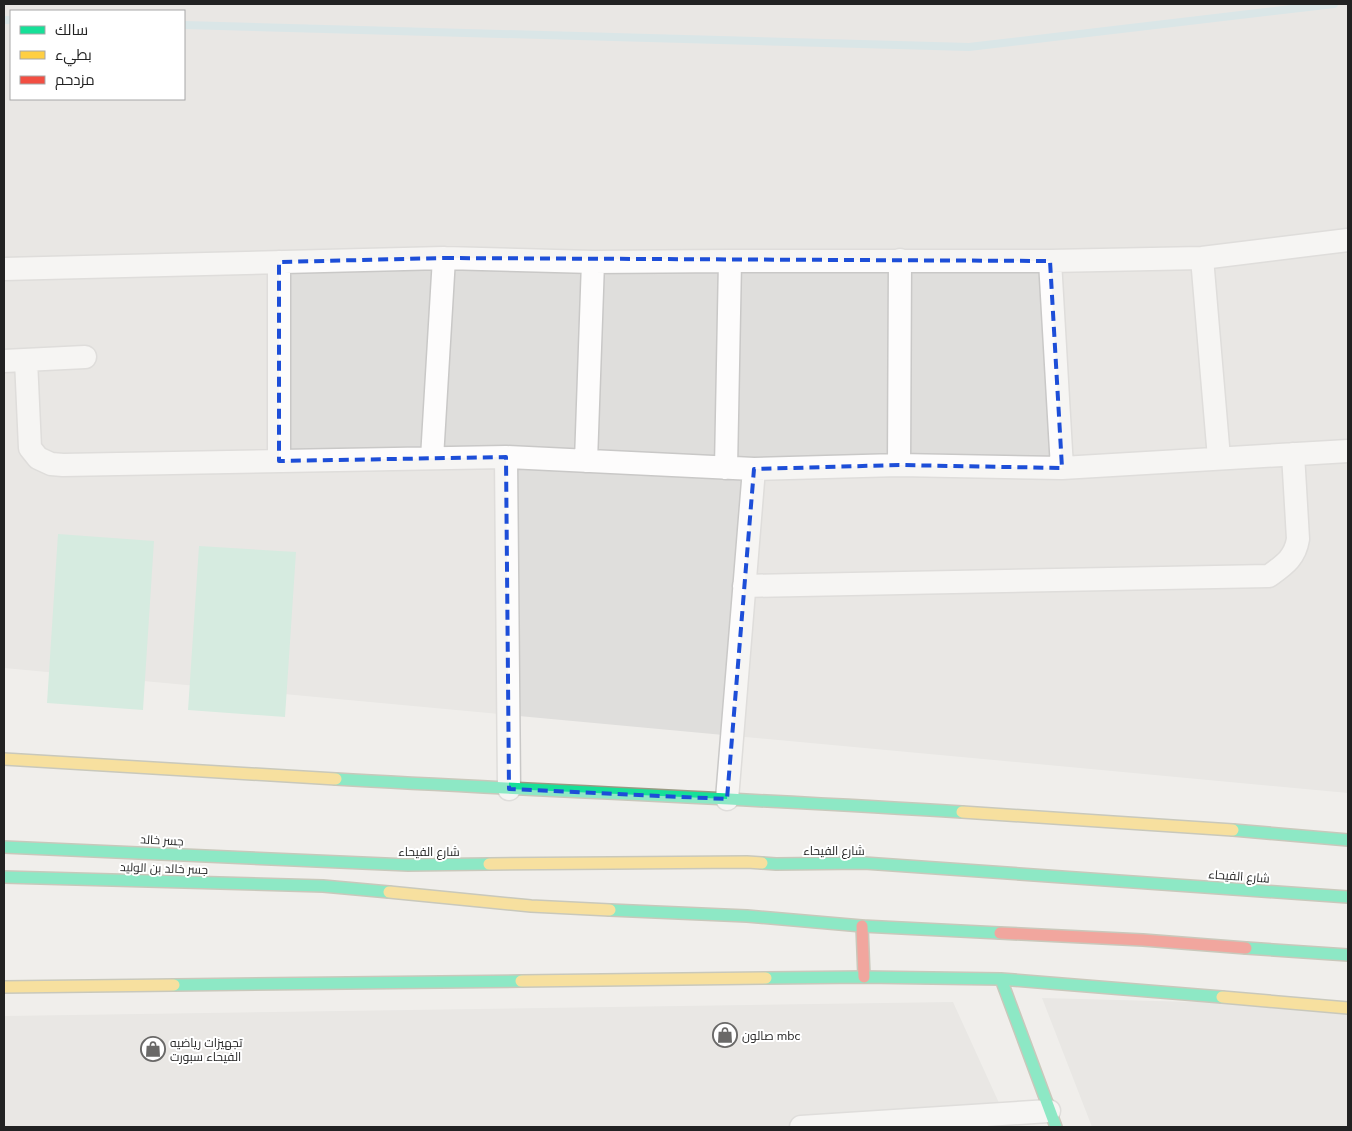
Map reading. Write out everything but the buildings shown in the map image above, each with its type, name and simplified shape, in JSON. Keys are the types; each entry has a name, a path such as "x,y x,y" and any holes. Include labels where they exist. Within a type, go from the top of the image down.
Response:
{"main road":[{"path":"4,760 1126,822 1269,832 1348,840"},
{"name":"جسر خالد","path":"4,847 318,862"},
{"name":"شارع الفيحاء","path":"318,862 408,865 747,862 776,864 864,863 1348,897"},
{"name":"جسر خالد بن الوليد","path":"4,877 323,886 531,906 748,916 862,926"},
{"path":"864,977 862,926 1143,940 1348,955"},
{"path":"4,987 864,977 1001,979 1348,1008"},
{"path":"1001,979 1052,1119"}],"street":[{"path":"4,269 444,258 593,262 730,260 1050,261 1202,258 1348,240"},
{"path":"432,458 444,258"},
{"path":"1202,258 1219,458"},
{"path":"726,468 730,260"},
{"path":"899,465 900,260"},
{"path":"1050,261 1062,468"},
{"path":"279,262 279,461"},
{"path":"586,461 593,262"},
{"path":"4,361 85,357"},
{"path":"26,360 30,448 38,458 51,464 63,465 506,457 754,469 899,465 1062,468 1348,451"},
{"path":"744,586 1269,576 1286,564 1297,547 1293,454"},
{"path":"506,457 509,789"},
{"path":"727,799 754,469"},
{"path":"802,1127 1052,1119"}],"highlighted area":[{"path":"444,258 1050,261 1062,468 899,465 754,469 727,799 509,789 506,457 279,461 279,262"}],"shaded area":[{"path":"4,4 1348,4 1348,793 4,668"},
{"path":"1042,998 1348,1006 1348,1127 1092,1127"},
{"path":"953,1002 1010,1127 4,1127 4,1016"}],"green space":[{"path":"58,534 154,541 143,710 47,703"},
{"path":"199,546 296,552 285,717 188,710"}],"waterway":[{"path":"185,25 969,47 1334,4"},
{"path":"4,20 10,20"}],"traffic: fast":[{"path":"336,779 962,812"},
{"path":"1233,830 1348,840"},
{"path":"4,847 408,865 489,864"},
{"path":"762,863 864,863 1348,897"},
{"path":"4,877 323,886 389,892"},
{"path":"610,910 747,916 862,926 1000,933"},
{"path":"1246,948 1348,955"},
{"path":"766,978 1001,979 1222,997"},
{"path":"1001,979 1056,1127"},
{"path":"174,985 521,981"}],"traffic: slow":[{"path":"4,759 336,779"},
{"path":"962,812 1233,830"},
{"path":"489,864 762,863"},
{"path":"389,892 531,906 610,910"},
{"path":"521,981 766,978"},
{"path":"4,987 174,985"},
{"path":"1222,997 1348,1008"}],"traffic: jam":[{"path":"862,926 864,977"},
{"path":"1000,933 1143,940 1246,948"}],"place":[{"name":"صالون mbc","path":"725,1035"},
{"name":"تجهيزات رياضيه الفيحاء سبورت","path":"153,1049"}]}
